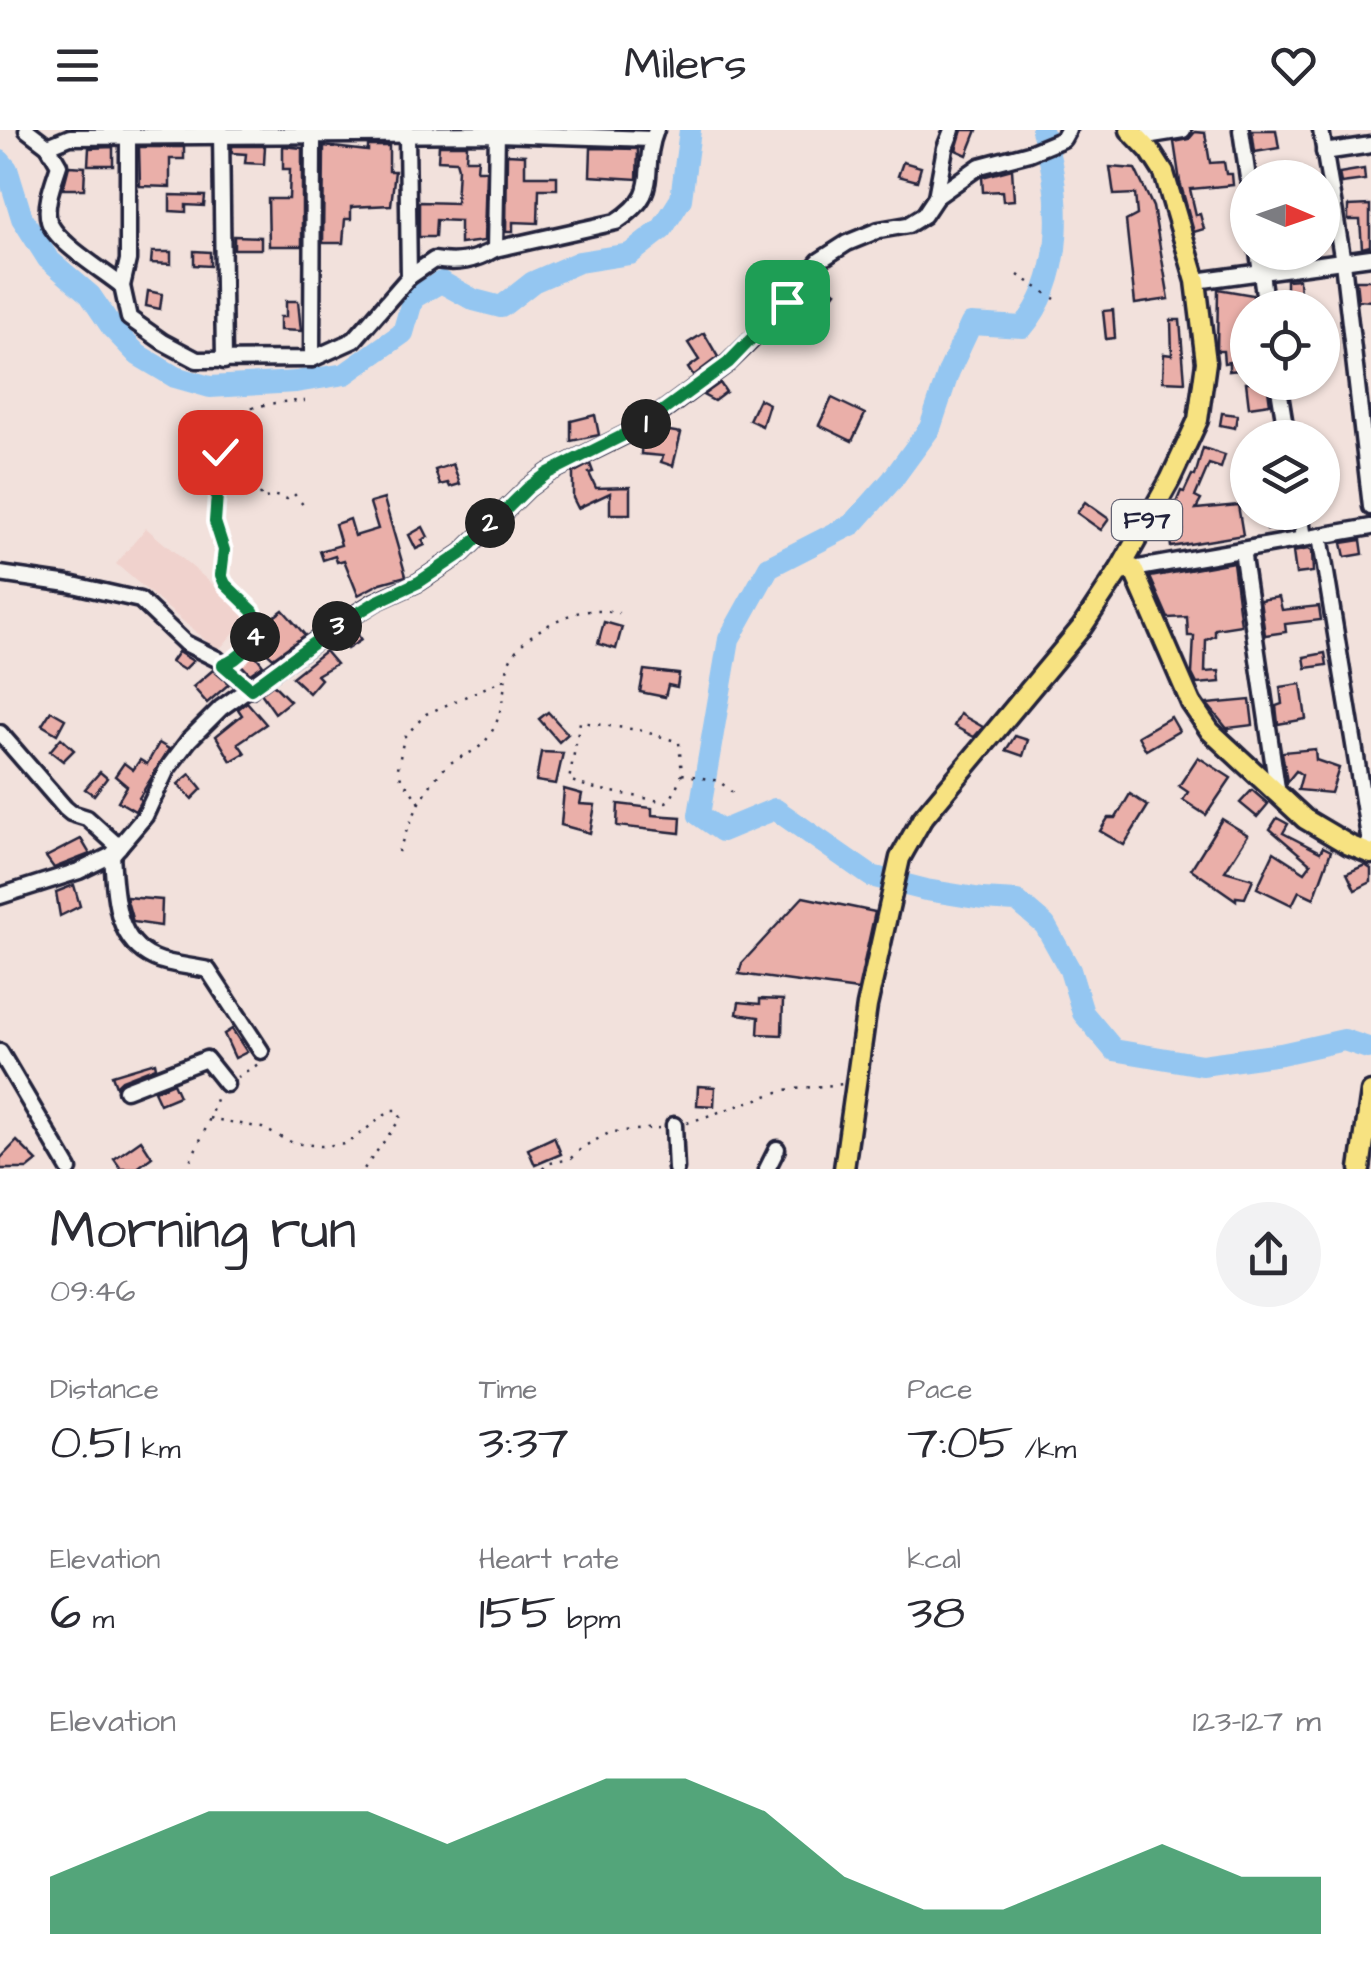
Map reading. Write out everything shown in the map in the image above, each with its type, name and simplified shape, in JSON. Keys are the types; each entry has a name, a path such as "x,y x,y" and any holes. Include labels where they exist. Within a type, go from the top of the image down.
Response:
{"main road":[{"name":"F97","path":"844,1169 867,1006 900,858 922,819 1126,570 1198,420 1206,362 1196,281 1164,174 1135,134"},
{"path":"1126,570 1190,703 1210,731 1305,818 1349,845 1371,851"},
{"path":"1360,1169 1371,1092"}],"street":[{"path":"26,130 48,146 58,165 49,221 62,241 122,286"},
{"path":"936,197 952,130"},
{"path":"1135,134 1183,130"},
{"path":"1241,130 1245,160"},
{"path":"1320,130 1343,262 1371,506"},
{"path":"48,146 70,138 221,133 314,137 497,132 654,134 646,196 616,222 495,249 481,257 454,263 434,260 410,277 354,340 312,358 224,361 197,360 129,318 122,286 128,260 128,137"},
{"path":"495,249 497,132"},
{"path":"221,133 224,361"},
{"path":"0,896 80,871 115,851 145,816 167,768 188,740 221,708 335,627 419,582 462,553 538,480 642,426 728,363 768,324 819,261 847,242 908,225 924,215 936,197 980,166 1029,154 1065,135"},
{"path":"407,136 410,277"},
{"path":"312,358 314,137"},
{"path":"1324,152 1371,144"},
{"path":"1196,281 1371,257"},
{"path":"1260,270 1263,290"},
{"path":"1126,570 1371,527"},
{"path":"1309,530 1371,851"},
{"path":"1242,550 1278,796"},
{"path":"0,574 140,600 185,644 223,665 251,689"},
{"path":"0,733 65,808 71,814 88,818 115,851 119,915 130,943 155,959 208,970 262,1051"},
{"path":"0,1052 69,1169"},
{"path":"126,1090 206,1059 226,1084"},
{"path":"674,1125 676,1169"},
{"path":"767,1169 777,1149"}],"path":[{"path":"1018,276 1056,300"},
{"path":"223,665 229,664 251,642 258,624 253,611 221,575 225,558 215,522 221,471 216,426 235,413 267,403 306,401"},
{"path":"235,413 242,420 262,500 272,495 286,499 294,494 305,507"},
{"path":"398,852 422,804 450,764 475,753 491,734 502,708 509,663 530,637 574,614 619,613"},
{"path":"422,804 401,778 398,768 404,737 426,714 507,679"},
{"path":"580,722 640,730 679,742 682,774 666,802 591,788 570,780 580,722"},
{"path":"682,774 719,780 734,794"},
{"path":"186,1169 214,1100 226,1084 260,1062 262,1051"},
{"path":"542,1169 546,1164 570,1159 611,1132 693,1122 784,1090 856,1083"},
{"path":"209,1118 262,1128 294,1143 321,1146 346,1144 392,1110 398,1110 401,1118 395,1129 364,1169"}],"shaded area":[{"path":"146,528 249,615 218,651 116,564"}],"building":[{"path":"962,130 977,130 967,155 956,150"},
{"path":"1252,130 1276,130 1279,148 1255,152"},
{"path":"1195,132 1205,133 1210,163 1224,162 1226,174 1230,174 1230,185 1190,189 1204,229 1194,232 1174,142 1189,139"},
{"path":"439,145 467,145 466,159 478,159 477,170 486,170 484,241 460,244 460,221 436,220 435,237 419,237 419,202 456,203 456,161 438,160"},
{"path":"232,146 265,146 264,164 245,163 246,154 232,153"},
{"path":"283,146 302,148 302,246 269,246 268,199 289,199 290,169 283,169"},
{"path":"324,146 368,151 368,146 389,146 389,171 395,171 391,205 351,207 351,219 345,219 343,243 323,243"},
{"path":"113,147 113,165 88,165 89,148"},
{"path":"139,147 184,147 184,159 170,159 170,187 140,186"},
{"path":"591,148 638,149 637,179 590,176"},
{"path":"507,154 525,155 525,176 557,176 557,189 539,189 538,223 513,222 513,232 506,232"},
{"path":"903,162 921,167 917,181 898,176"},
{"path":"69,166 85,167 84,189 63,189"},
{"path":"1110,167 1135,169 1153,207 1169,299 1135,304 1126,221 1137,215 1135,194 1114,195"},
{"path":"1012,169 1014,200 1003,201 1002,191 983,192 982,177"},
{"path":"1364,169 1365,180 1341,183 1340,173"},
{"path":"170,195 205,196 204,206 186,205 186,212 170,211"},
{"path":"1370,205 1370,246 1362,248 1360,220 1348,220 1348,206"},
{"path":"234,236 261,237 261,249 234,249"},
{"path":"194,251 210,252 210,266 194,265"},
{"path":"152,252 171,252 171,264 151,263"},
{"path":"818,279 836,292 808,330 793,319"},
{"path":"1299,279 1300,290 1286,290 1286,280"},
{"path":"1356,280 1371,280 1371,301 1358,300"},
{"path":"1218,289 1230,291 1230,371 1229,362 1224,363 1223,351 1217,351"},
{"path":"148,291 162,294 160,309 146,306"},
{"path":"286,301 298,301 301,331 280,330 280,317 286,317"},
{"path":"1113,310 1115,338 1106,339 1103,311"},
{"path":"1171,320 1180,320 1185,382 1163,381 1164,354 1172,355"},
{"path":"704,333 718,357 693,376 688,368 699,360 688,343"},
{"path":"720,383 726,392 714,401 703,395"},
{"path":"832,398 865,414 852,441 819,425"},
{"path":"759,399 769,404 762,426 749,420"},
{"path":"1248,400 1269,400 1270,404 1249,407"},
{"path":"1222,413 1237,415 1236,420 1230,420 1230,427 1220,425"},
{"path":"595,415 599,435 571,441 571,421"},
{"path":"664,430 681,433 673,466 661,462 663,456 641,454 642,438 663,437"},
{"path":"1203,448 1225,455 1221,468 1209,464 1195,497 1201,500 1196,509 1230,506 1230,530 1242,530 1243,535 1171,547 1169,532 1183,530 1181,513 1173,510 1181,491 1195,476"},
{"path":"453,464 460,484 440,485 435,470"},
{"path":"590,464 593,472 589,473 596,488 630,487 630,514 610,514 610,493 578,508 573,498 573,473"},
{"path":"384,499 406,576 358,595 344,560 337,562 335,556 323,560 320,551 341,545 335,524 350,519 355,536 378,529 370,503"},
{"path":"1085,502 1109,519 1101,530 1077,513"},
{"path":"423,527 428,537 422,540 425,545 416,549 409,535"},
{"path":"1361,540 1363,554 1345,557 1342,543"},
{"path":"1312,551 1313,572 1296,574 1293,552"},
{"path":"1233,562 1241,625 1215,629 1215,636 1206,640 1205,672 1219,671 1220,682 1197,684 1192,674 1194,636 1188,636 1187,617 1168,618 1150,577"},
{"path":"1279,597 1282,610 1319,606 1321,620 1285,624 1286,632 1265,635 1260,600"},
{"path":"283,610 305,635 273,658 261,647 278,634 266,623"},
{"path":"604,622 622,627 616,649 598,644"},
{"path":"354,628 361,640 347,649 339,637"},
{"path":"250,648 263,665 250,674 236,659"},
{"path":"325,651 336,664 317,675 321,679 309,693 292,677"},
{"path":"178,652 193,661 184,670 171,662"},
{"path":"1325,653 1327,665 1306,668 1304,657"},
{"path":"213,670 229,684 207,703 193,687"},
{"path":"644,670 679,674 677,687 668,685 665,697 640,692"},
{"path":"273,684 290,701 275,713 261,693"},
{"path":"1301,684 1306,719 1278,724 1280,687"},
{"path":"1250,700 1253,725 1228,728 1229,731 1207,704"},
{"path":"247,702 266,724 238,743 245,753 231,761 216,736 242,715 238,709"},
{"path":"51,711 65,719 57,734 42,725"},
{"path":"548,712 568,734 559,742 539,719"},
{"path":"960,714 983,727 974,737 954,726"},
{"path":"1171,717 1179,731 1146,750 1138,736"},
{"path":"1015,736 1028,740 1023,756 1006,750"},
{"path":"61,738 74,750 63,761 50,751"},
{"path":"159,743 169,749 135,811 118,801 127,786 115,776 124,763 133,770 140,760 147,764"},
{"path":"1315,749 1316,760 1339,768 1331,793 1298,790 1302,775 1296,771 1287,782 1282,752"},
{"path":"541,752 563,753 556,784 536,781"},
{"path":"1198,757 1231,778 1206,815 1183,800 1188,792 1179,786"},
{"path":"100,772 107,778 94,795 85,789"},
{"path":"190,774 202,789 192,799 178,784"},
{"path":"564,789 582,794 580,804 595,805 590,833 561,825"},
{"path":"1252,790 1268,804 1257,817 1240,803"},
{"path":"1130,794 1148,806 1124,845 1100,831 1108,818 1116,818"},
{"path":"618,804 652,808 652,815 681,817 680,833 617,826"},
{"path":"1277,818 1288,824 1283,833 1320,852 1323,847 1331,851 1314,898 1299,891 1292,905 1257,888 1274,852 1305,872 1311,864 1270,829"},
{"path":"1222,819 1248,835 1225,871 1253,879 1245,898 1236,900 1191,869"},
{"path":"81,839 90,854 54,868 46,857"},
{"path":"1365,865 1371,869 1371,882 1355,890 1347,873"},
{"path":"74,885 80,906 60,916 56,892"},
{"path":"126,897 162,900 161,926 133,922"},
{"path":"803,897 875,912 858,990 739,974 742,963"},
{"path":"760,999 783,1000 782,1035 758,1034 759,1017 737,1014 739,1002 760,1004"},
{"path":"232,1029 247,1052 235,1058 224,1034"},
{"path":"155,1062 156,1067 116,1086 112,1075"},
{"path":"173,1083 179,1096 160,1104 154,1091"},
{"path":"698,1086 715,1087 714,1106 697,1105"},
{"path":"554,1137 561,1154 535,1165 528,1149"},
{"path":"141,1140 152,1157 136,1169 121,1169 114,1159"},
{"path":"17,1141 37,1161 27,1169 0,1169 0,1159"}],"waterway":[{"path":"0,161 7,169 22,218 48,259 90,295 113,329 138,355 175,377 210,387 296,382 345,374 403,333 413,298 441,282 474,300 501,307 533,282 579,262 630,254 662,229 681,199 690,130"},
{"path":"1042,130 1054,179 1056,232 1054,258 1037,306 1023,327 971,324 949,371 930,428 892,480 853,524 769,567 729,639 699,815 722,831 775,809 871,876 926,890 1017,901 1045,925 1070,970 1083,1013 1114,1050 1202,1065 1344,1040 1368,1048"}],"route":[{"path":"220,452 215,522 225,558 221,575 253,611 258,624 251,642 229,664 223,665 251,689 335,627 419,582 462,553 490,522 548,473 642,426 728,363 787,302"}]}
